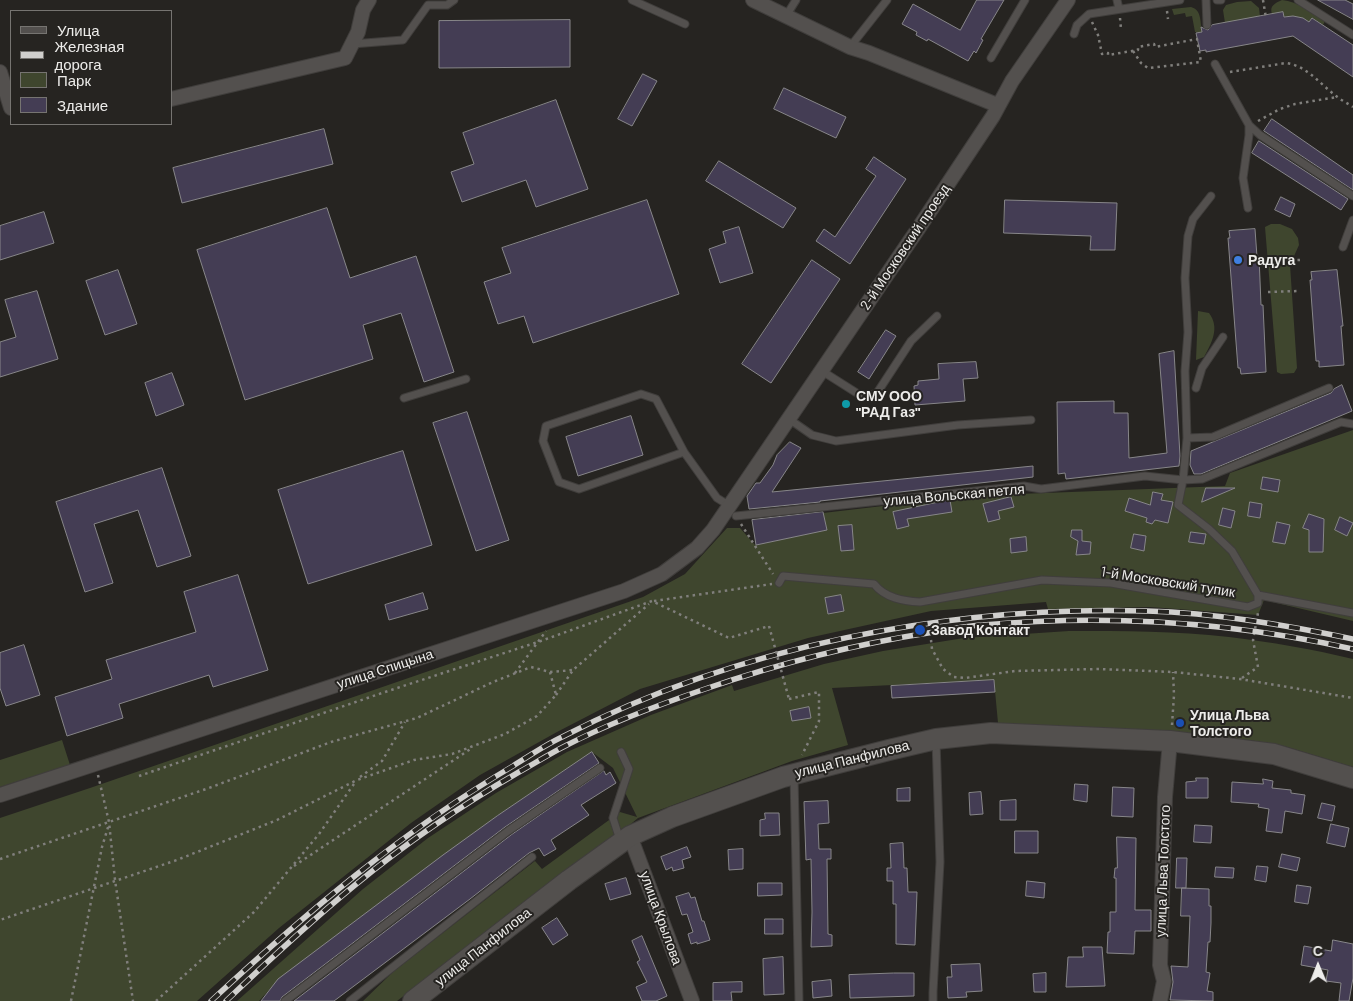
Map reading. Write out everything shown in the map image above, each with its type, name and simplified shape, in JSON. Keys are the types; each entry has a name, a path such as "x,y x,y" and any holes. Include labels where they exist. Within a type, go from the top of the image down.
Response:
{"main road":[{"name":"улица Панфилова","path":"413,1001 569,880 626,839 672,818 794,773 936,739 991,733 1171,736 1274,754 1353,778"}],"street":[{"path":"172,99 345,58 358,32 363,10 369,0"},
{"path":"753,0 850,47 997,105"},
{"name":"2-й Московский проезд","path":"738,493 790,419 993,116 997,105 1012,81 1068,0"},
{"path":"0,72 10,105"},
{"name":"улица Спицына","path":"0,795 624,591 662,574 696,548 733,511 738,493"},
{"name":"улица Льва Толстого","path":"1160,1001 1164,981 1160,965 1165,797 1171,736"},
{"name":"улица Крылова","path":"626,839 688,1000"},
{"path":"1149,1001 1160,1001"}],"lane":[{"path":"352,44 403,40 428,5 447,5 454,0"},
{"path":"632,0 685,24"},
{"path":"786,16 796,0"},
{"path":"850,47 887,0"},
{"path":"991,58 1025,0"},
{"path":"1117,0 1119,9"},
{"path":"1074,34 1077,25 1089,14 1180,0"},
{"path":"1206,0 1207,25"},
{"path":"1217,0 1222,0"},
{"path":"1298,0 1353,34"},
{"path":"1215,64 1248,125 1260,135 1353,196"},
{"path":"1248,125 1249,135 1242,178 1248,208"},
{"path":"1183,480 1186,438 1188,332 1185,278 1188,236 1193,219 1211,196"},
{"path":"1343,247 1353,220"},
{"path":"822,371 863,397 877,393 911,341 937,316"},
{"path":"1196,388 1202,368 1223,337"},
{"path":"404,398 466,380"},
{"path":"1186,438 1212,437 1329,388"},
{"path":"684,452 579,490 559,482 543,441 546,426 640,394 656,399 684,452 717,498 733,511"},
{"path":"790,419 812,435 836,441 958,425 1031,420"},
{"name":"улица Вольская петля","path":"733,511 1024,486 1041,489 1144,476 1183,480 1202,479 1341,422 1353,424"},
{"name":"1-й Московский тупик","path":"779,583 783,576 874,584 880,592 904,601 920,602 1042,580 1111,584 1248,607 1258,603 1258,596 1232,551 1209,529 1178,505 1183,480"},
{"path":"1258,596 1353,614"},
{"path":"934,1001 940,862 936,739"},
{"path":"621,752 629,769 613,818 626,839"},
{"path":"285,1001 508,831 600,768"},
{"path":"794,773 799,1001"},
{"path":"350,1001 532,857"}],"path":[{"path":"1263,0 1266,18"},
{"path":"1089,14 1098,35 1102,54 1108,53 1108,55 1133,51 1138,50 1138,47 1154,44 1155,47 1197,38 1201,62"},
{"path":"1133,51 1141,63 1148,68 1201,62 1215,64"},
{"path":"1220,74 1286,63 1294,64 1303,68 1337,97 1353,107"},
{"path":"1248,125 1280,109 1295,104 1337,97"},
{"path":"1265,261 1302,260"},
{"path":"1268,292 1298,291"},
{"path":"139,776 538,642 652,601 779,583 733,511"},
{"path":"652,601 728,638 769,626 789,699 819,692 820,721 794,773"},
{"path":"0,920 178,860 277,820 357,780 414,760 452,754 505,734 538,716 556,695 573,670 652,601"},
{"path":"514,674 560,612"},
{"path":"1240,679 1258,667 1253,640 1257,622"},
{"path":"931,640 932,649 943,669 954,677 965,678 1015,671 1099,669 1173,672 1240,679 1353,698"},
{"path":"0,859 209,788 332,742 417,718 531,667 550,672 573,670"},
{"path":"550,672 556,695"},
{"path":"1171,736 1174,713 1173,672"},
{"path":"156,1001 254,912 319,834 357,780 382,760 405,721"},
{"path":"290,868 477,744"},
{"path":"95,764 109,822 115,880 133,1001"},
{"path":"72,1001 102,847 109,822"}],"green space":[{"path":"1282,0 1294,3 1310,11 1325,21 1323,25 1313,18 1309,22 1300,18 1272,14 1272,7"},
{"path":"1251,1 1259,8 1260,17 1225,23 1223,10 1226,5"},
{"path":"1191,7 1199,14 1202,32 1195,32 1192,16 1186,17 1185,13 1174,15 1172,9"},
{"path":"1271,224 1280,224 1292,229 1298,238 1299,245 1290,265 1297,368 1294,373 1281,374 1277,372 1265,227"},
{"path":"1198,311 1209,313 1214,324 1214,335 1204,357 1196,360"},
{"path":"1353,430 1353,621 1264,600 1258,615 1150,607 1048,609 1046,602 931,611 808,638 640,689 480,775 411,823 279,928 197,1001 0,1001 0,818 643,597 685,574 727,528 740,528 755,545 827,530 823,513 968,496 1225,486 1230,473"},
{"path":"1069,631 1209,635 1276,644 1353,659 1353,767 1284,746 1249,740 1171,732 998,723 994,680 832,688 848,745 792,761 638,818 397,1001 363,1001 394,971 535,861 542,869 620,812 637,817 613,768 592,752 497,816 279,979 259,1001 237,1001 363,889 428,838 496,793 567,752 651,715 732,685 734,691 824,664 883,651 964,638"},
{"path":"62,740 70,765 0,787 0,760"}],"building":[{"path":"977,0 1004,0 981,39 983,40 976,53 974,51 968,61 928,39 927,41 916,35 917,32 902,24 913,4 960,30"},
{"path":"1318,0 1345,0 1353,4 1353,19"},
{"path":"1283,12 1284,17 1303,18 1309,22 1312,18 1353,45 1353,77 1293,36 1206,52 1206,50 1200,51 1196,33 1202,32 1201,27 1208,30 1212,25"},
{"path":"570,20 570,67 439,68 439,21"},
{"path":"643,74 657,81 632,126 618,119"},
{"path":"784,88 846,117 836,138 774,109"},
{"path":"556,100 588,189 536,207 526,180 462,202 451,172 474,164 463,133"},
{"path":"1272,119 1353,175 1353,190 1264,131"},
{"path":"324,129 333,164 182,203 173,168"},
{"path":"1259,141 1348,199 1341,210 1252,153"},
{"path":"874,157 906,179 850,264 816,241 824,229 835,237 876,176 866,169"},
{"path":"719,161 796,208 783,228 706,181"},
{"path":"1281,197 1295,204 1290,217 1275,210"},
{"path":"647,200 679,294 533,343 524,316 498,324 484,282 511,273 502,248"},
{"path":"1005,200 1117,203 1115,250 1090,250 1091,236 1004,233"},
{"path":"327,208 350,278 416,256 454,372 424,382 401,313 363,325 373,359 245,400 197,250"},
{"path":"44,212 54,243 0,260 0,226"},
{"path":"739,227 753,273 720,283 709,249 726,243 723,232"},
{"path":"1255,229 1257,257 1259,256 1261,305 1263,305 1266,372 1241,374 1240,368 1238,368 1228,238 1230,238 1229,231"},
{"path":"812,260 840,279 771,383 742,364"},
{"path":"118,270 137,324 105,335 86,281"},
{"path":"1337,270 1343,326 1341,326 1344,365 1319,367 1319,361 1316,361 1311,272"},
{"path":"37,291 58,359 0,377 0,342 16,337 5,300"},
{"path":"886,330 896,336 869,379 858,372"},
{"path":"1174,351 1179,466 1066,479 1065,473 1058,474 1057,402 1114,401 1114,413 1128,413 1129,458 1167,453 1159,354"},
{"path":"976,362 978,378 963,379 965,401 915,405 914,386 918,385 918,381 939,379 938,364"},
{"path":"172,373 184,405 156,416 145,383"},
{"path":"1342,385 1352,411 1201,474 1194,474 1190,465 1191,451 1331,393"},
{"path":"467,412 509,540 476,551 433,423"},
{"path":"631,416 643,455 578,476 566,437"},
{"path":"790,442 801,448 772,492 1033,466 1033,477 749,509 747,496 756,483 760,483 773,465 777,455"},
{"path":"403,451 432,545 308,584 278,490"},
{"path":"162,468 191,556 157,567 138,510 94,524 113,583 85,592 56,502"},
{"path":"1263,477 1280,480 1278,492 1261,489"},
{"path":"1206,488 1235,488 1202,502"},
{"path":"1153,492 1163,494 1161,500 1173,502 1168,523 1155,520 1152,524 1146,522 1147,518 1125,511 1129,498 1150,505"},
{"path":"1011,497 1014,507 998,511 1000,519 988,522 983,504"},
{"path":"950,500 952,512 907,519 909,526 897,529 893,512"},
{"path":"1250,502 1262,504 1260,518 1248,516"},
{"path":"1223,508 1235,511 1231,528 1219,525"},
{"path":"823,512 827,530 756,545 752,520"},
{"path":"1309,514 1324,519 1323,552 1309,552 1309,530 1303,528"},
{"path":"1340,517 1353,523 1347,536 1335,530"},
{"path":"1277,522 1290,525 1285,544 1273,542"},
{"path":"852,525 854,550 841,551 838,526"},
{"path":"1072,530 1082,530 1082,541 1091,542 1090,554 1076,555 1078,541 1071,537"},
{"path":"1191,532 1206,534 1204,544 1189,542"},
{"path":"1134,534 1146,536 1144,551 1131,548"},
{"path":"1026,537 1027,551 1011,553 1010,539"},
{"path":"238,575 268,670 213,687 209,675 119,704 123,718 67,736 55,697 112,679 106,660 196,632 184,592"},
{"path":"423,593 428,609 389,620 385,605"},
{"path":"841,595 844,611 828,614 825,598"},
{"path":"24,645 40,695 6,706 0,688 0,653"},
{"path":"994,680 995,692 892,698 891,686"},
{"path":"809,707 811,718 792,721 790,711"},
{"path":"592,752 599,763 505,827 282,997 280,1001 261,1001 278,979 443,855"},
{"path":"604,771 606,775 610,772 616,783 581,805 589,815 551,840 556,849 544,856 539,848 529,853 334,1001 294,1001 511,835"},
{"path":"1196,778 1208,778 1208,798 1186,798 1186,782 1196,781"},
{"path":"1263,779 1273,781 1272,788 1291,790 1291,793 1305,795 1302,814 1285,811 1282,833 1266,831 1269,809 1258,807 1259,804 1231,802 1232,782 1263,784"},
{"path":"1075,784 1088,785 1087,802 1074,800"},
{"path":"1113,787 1134,788 1133,817 1112,816"},
{"path":"910,788 910,801 897,801 897,789"},
{"path":"981,792 983,814 970,815 969,793"},
{"path":"1016,800 1016,820 1000,820 1000,801"},
{"path":"828,801 829,823 818,824 819,849 831,849 831,859 827,859 828,934 832,935 832,946 811,947 811,859 806,860 804,802"},
{"path":"1322,803 1335,806 1332,821 1318,818"},
{"path":"765,813 779,813 780,835 760,836 760,820 765,819"},
{"path":"1331,824 1349,828 1345,847 1327,843"},
{"path":"1195,825 1212,826 1211,843 1194,842"},
{"path":"1015,831 1038,831 1038,853 1015,853"},
{"path":"1117,837 1136,838 1135,910 1151,910 1151,931 1135,931 1134,954 1107,953 1110,912 1116,912 1116,878 1114,878 1115,868 1117,868"},
{"path":"903,843 904,868 907,868 908,892 917,892 915,945 896,944 896,904 893,904 893,881 887,881 887,868 891,868 890,844"},
{"path":"687,847 691,857 682,860 684,868 673,871 672,867 666,870 661,857"},
{"path":"743,849 743,869 729,870 728,850"},
{"path":"1282,854 1300,858 1297,871 1279,867"},
{"path":"1177,858 1187,858 1186,888 1176,888"},
{"path":"1257,866 1268,867 1266,882 1255,880"},
{"path":"1216,867 1234,868 1233,878 1215,877"},
{"path":"626,878 631,894 610,900 605,884"},
{"path":"1027,881 1045,883 1044,898 1026,896"},
{"path":"758,883 782,883 782,895 758,896"},
{"path":"1297,885 1311,887 1308,904 1295,902"},
{"path":"1182,888 1209,889 1211,923 1206,972 1210,973 1207,991 1213,992 1213,1001 1170,1000 1173,982 1171,966 1188,967 1190,916 1181,916"},
{"path":"689,893 691,898 695,897 710,940 697,944 697,942 691,944 688,934 693,932 687,914 682,915 676,897"},
{"path":"557,918 568,935 553,945 542,928"},
{"path":"765,919 783,919 783,934 765,934"},
{"path":"642,936 667,996 656,1001 642,1001 636,987 647,982 637,962 640,960 632,941"},
{"path":"1333,940 1353,944 1353,978 1349,1001 1339,1001 1341,983 1326,981 1328,970 1301,965 1304,946 1331,951"},
{"path":"1083,947 1102,947 1105,986 1066,987 1068,957 1083,957"},
{"path":"783,957 784,994 764,995 763,959"},
{"path":"980,964 982,991 966,992 967,997 948,998 947,977 952,977 951,965"},
{"path":"914,973 914,996 850,998 849,975"},
{"path":"1046,973 1046,992 1034,992 1033,974"},
{"path":"831,980 832,996 813,998 812,982"},
{"path":"742,982 742,992 731,992 732,1001 713,1001 713,983"}],"railway":[{"path":"211,1001 283,936 356,875 393,846 472,791 556,740 629,705 700,678 772,656 847,638 922,624 998,615 1073,611 1173,612 1250,620 1353,639"},
{"path":"226,1001 290,941 374,869 414,839 477,798 555,751 618,721 733,680 818,655 876,642 977,625 1030,622 1076,620 1169,623 1262,632 1353,649"}],"place":[{"name":"Радуга","path":"1238,260"},
{"name":"СМУ ООО \"РАД Газ\"","path":"846,404"},
{"name":"Завод Контакт","path":"920,630"},
{"name":"Улица Льва Толстого","path":"1180,723"}]}
